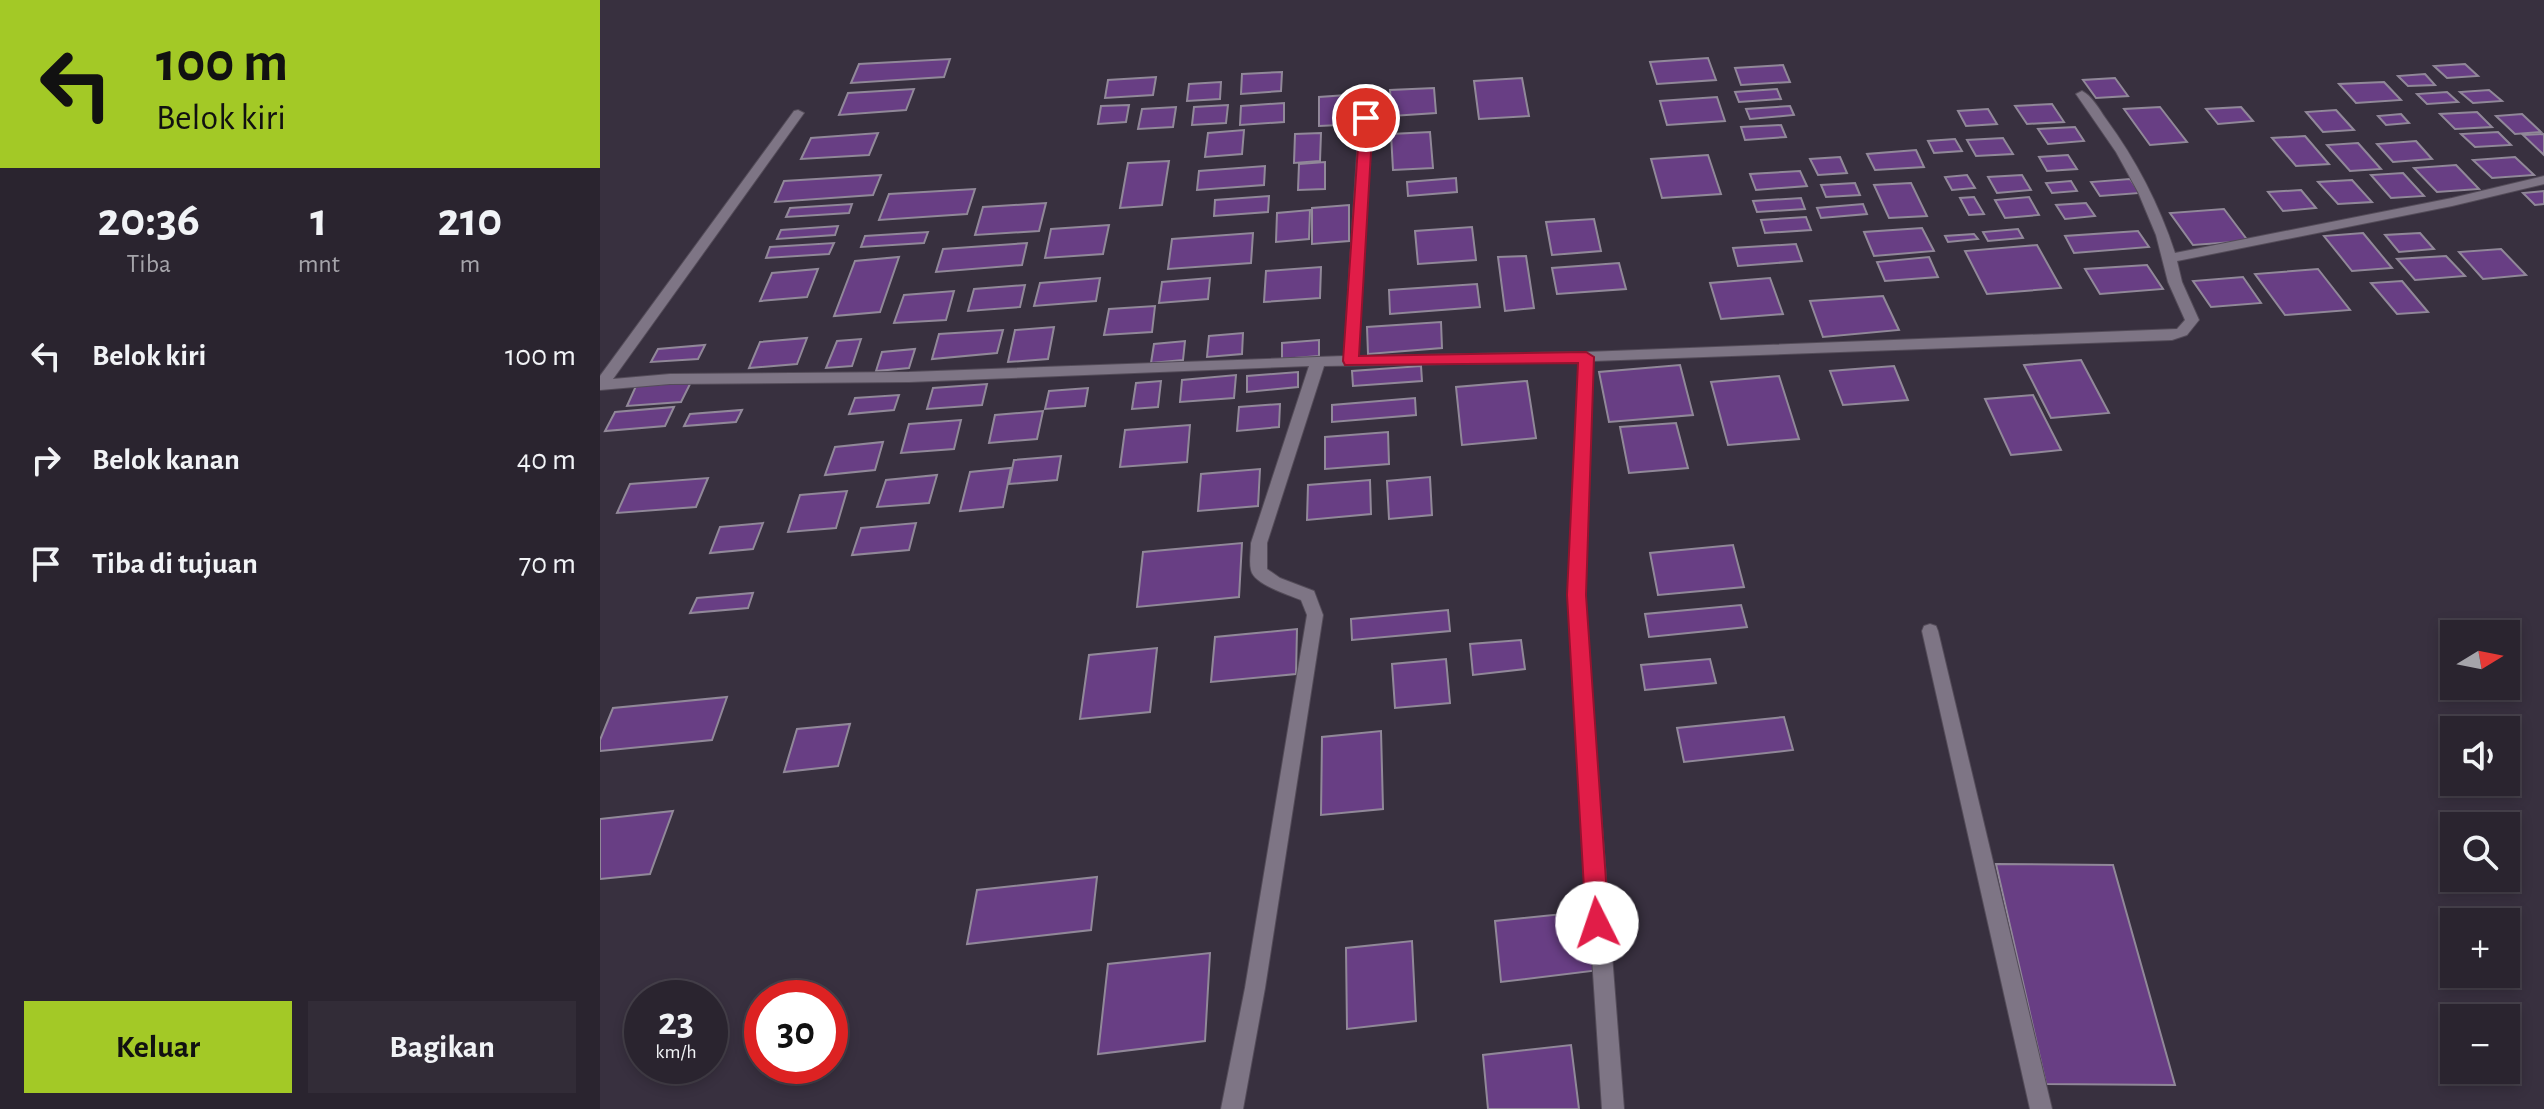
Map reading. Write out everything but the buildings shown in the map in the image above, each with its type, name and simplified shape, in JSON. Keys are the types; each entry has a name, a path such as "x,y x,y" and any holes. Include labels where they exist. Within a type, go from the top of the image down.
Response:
{"street":[{"path":"1351,361 1367,92"},
{"path":"601,385 670,379 909,377 1318,361 1586,357 2172,335 2189,326 2192,320 2175,282 2160,224 2132,166 2082,94"},
{"path":"601,385 798,113"},
{"path":"2170,258 2452,202 2544,180"},
{"path":"1586,357 1576,595 1599,953 1613,1109"},
{"path":"1232,1109 1255,988 1315,615 1308,596 1259,572 1259,543 1318,361"},
{"path":"1930,631 2041,1109"}],"route":[{"path":"1366,118 1351,361 1586,357 1576,595 1597,923"}]}
